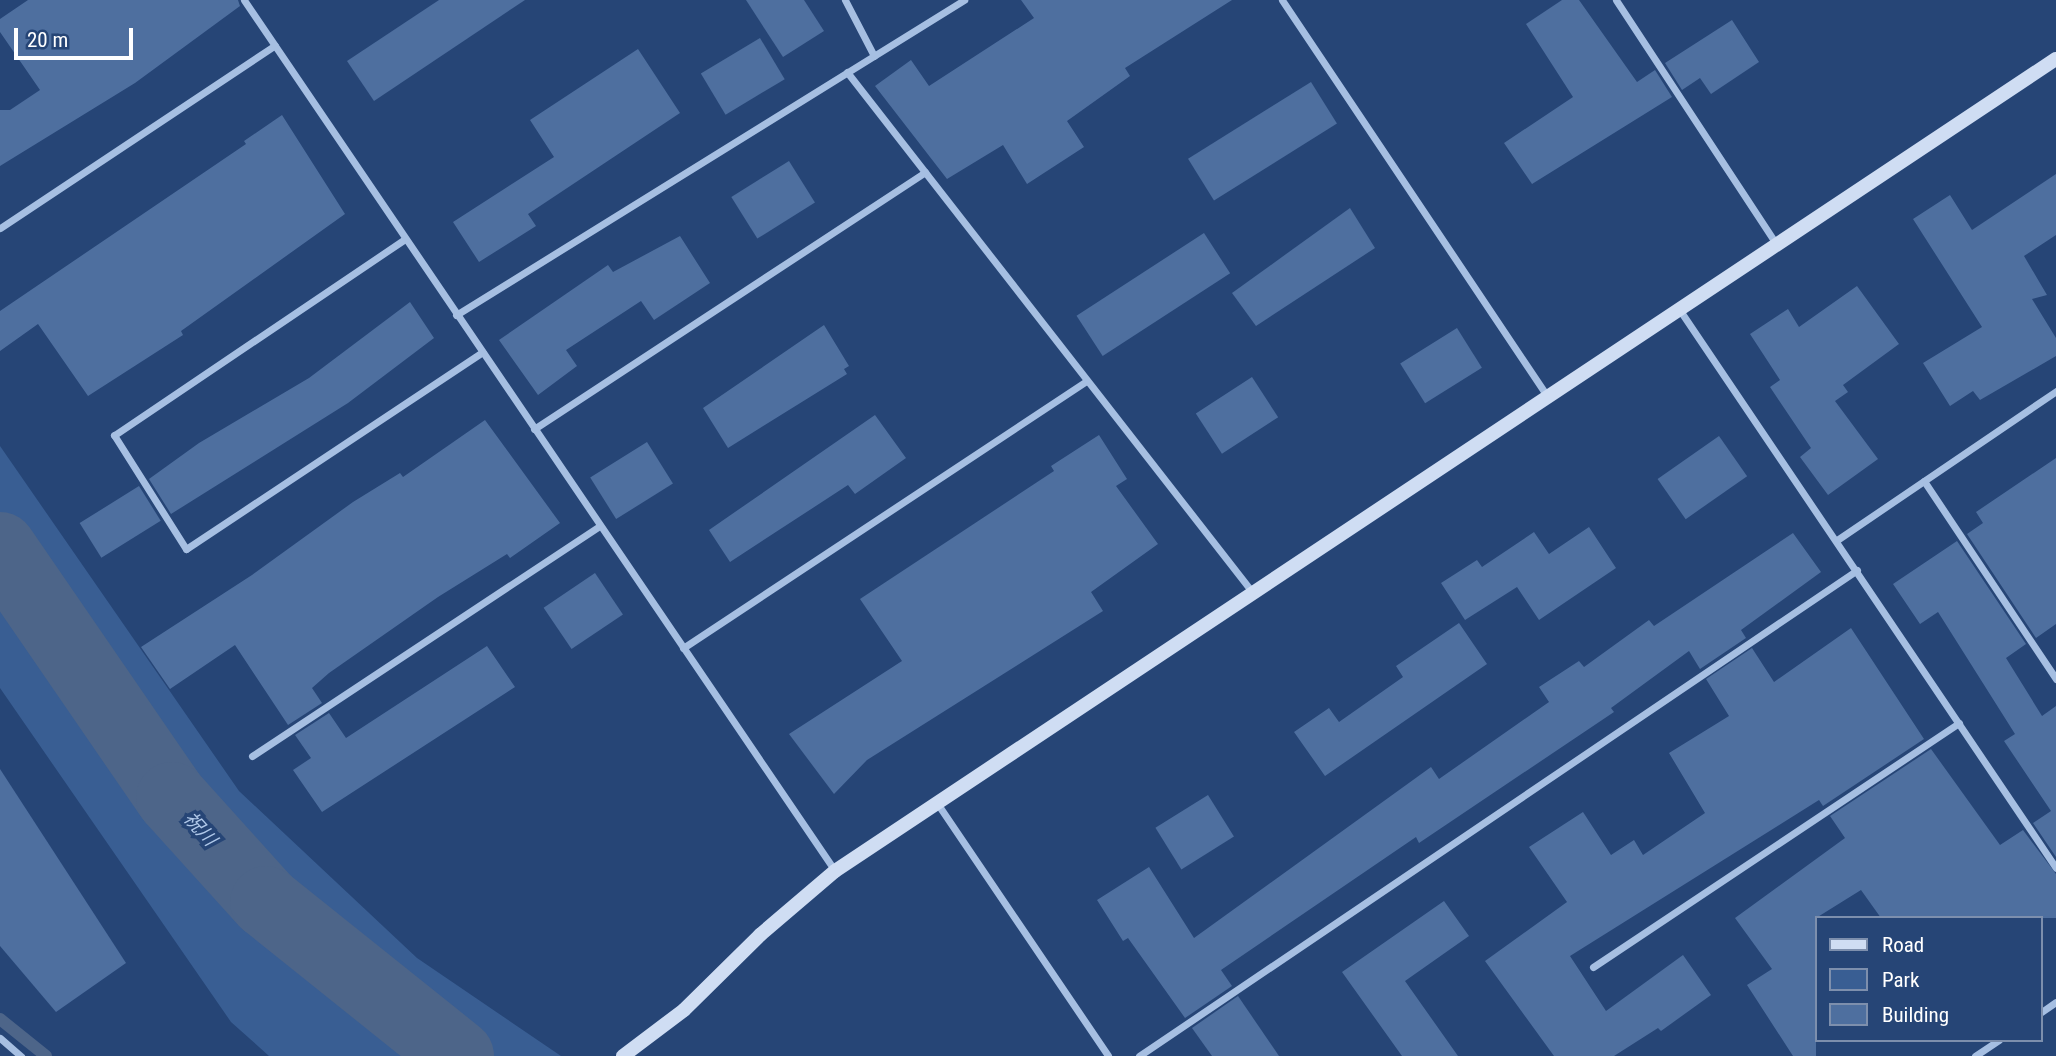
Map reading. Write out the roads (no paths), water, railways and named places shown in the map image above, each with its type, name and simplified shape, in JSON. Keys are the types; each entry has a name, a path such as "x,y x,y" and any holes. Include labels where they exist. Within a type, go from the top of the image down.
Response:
{"street":[{"path":"244,0 835,872"},
{"path":"845,0 874,56"},
{"path":"456,315 964,0"},
{"path":"1282,0 1547,396"},
{"path":"1619,1 1776,244"},
{"path":"0,228 275,46"},
{"path":"623,1056 684,1010 760,935 835,872 2056,59"},
{"path":"847,72 1253,593"},
{"path":"534,429 925,172"},
{"path":"405,239 114,435 186,549 482,352"},
{"path":"1679,309 2056,868"},
{"path":"683,648 1087,380"},
{"path":"1837,540 2056,391"},
{"path":"1924,481 2056,679"},
{"path":"252,755 600,526"},
{"path":"1139,1056 1857,570"},
{"path":"1593,967 1959,723"},
{"path":"937,803 1108,1056"},
{"path":"0,1038 21,1056"},
{"path":"1975,1056 1996,1042"}],"waterway":[{"name":"祝川","path":"0,548 172,798 266,902 458,1056"},
{"path":"0,1019 46,1056"}]}
